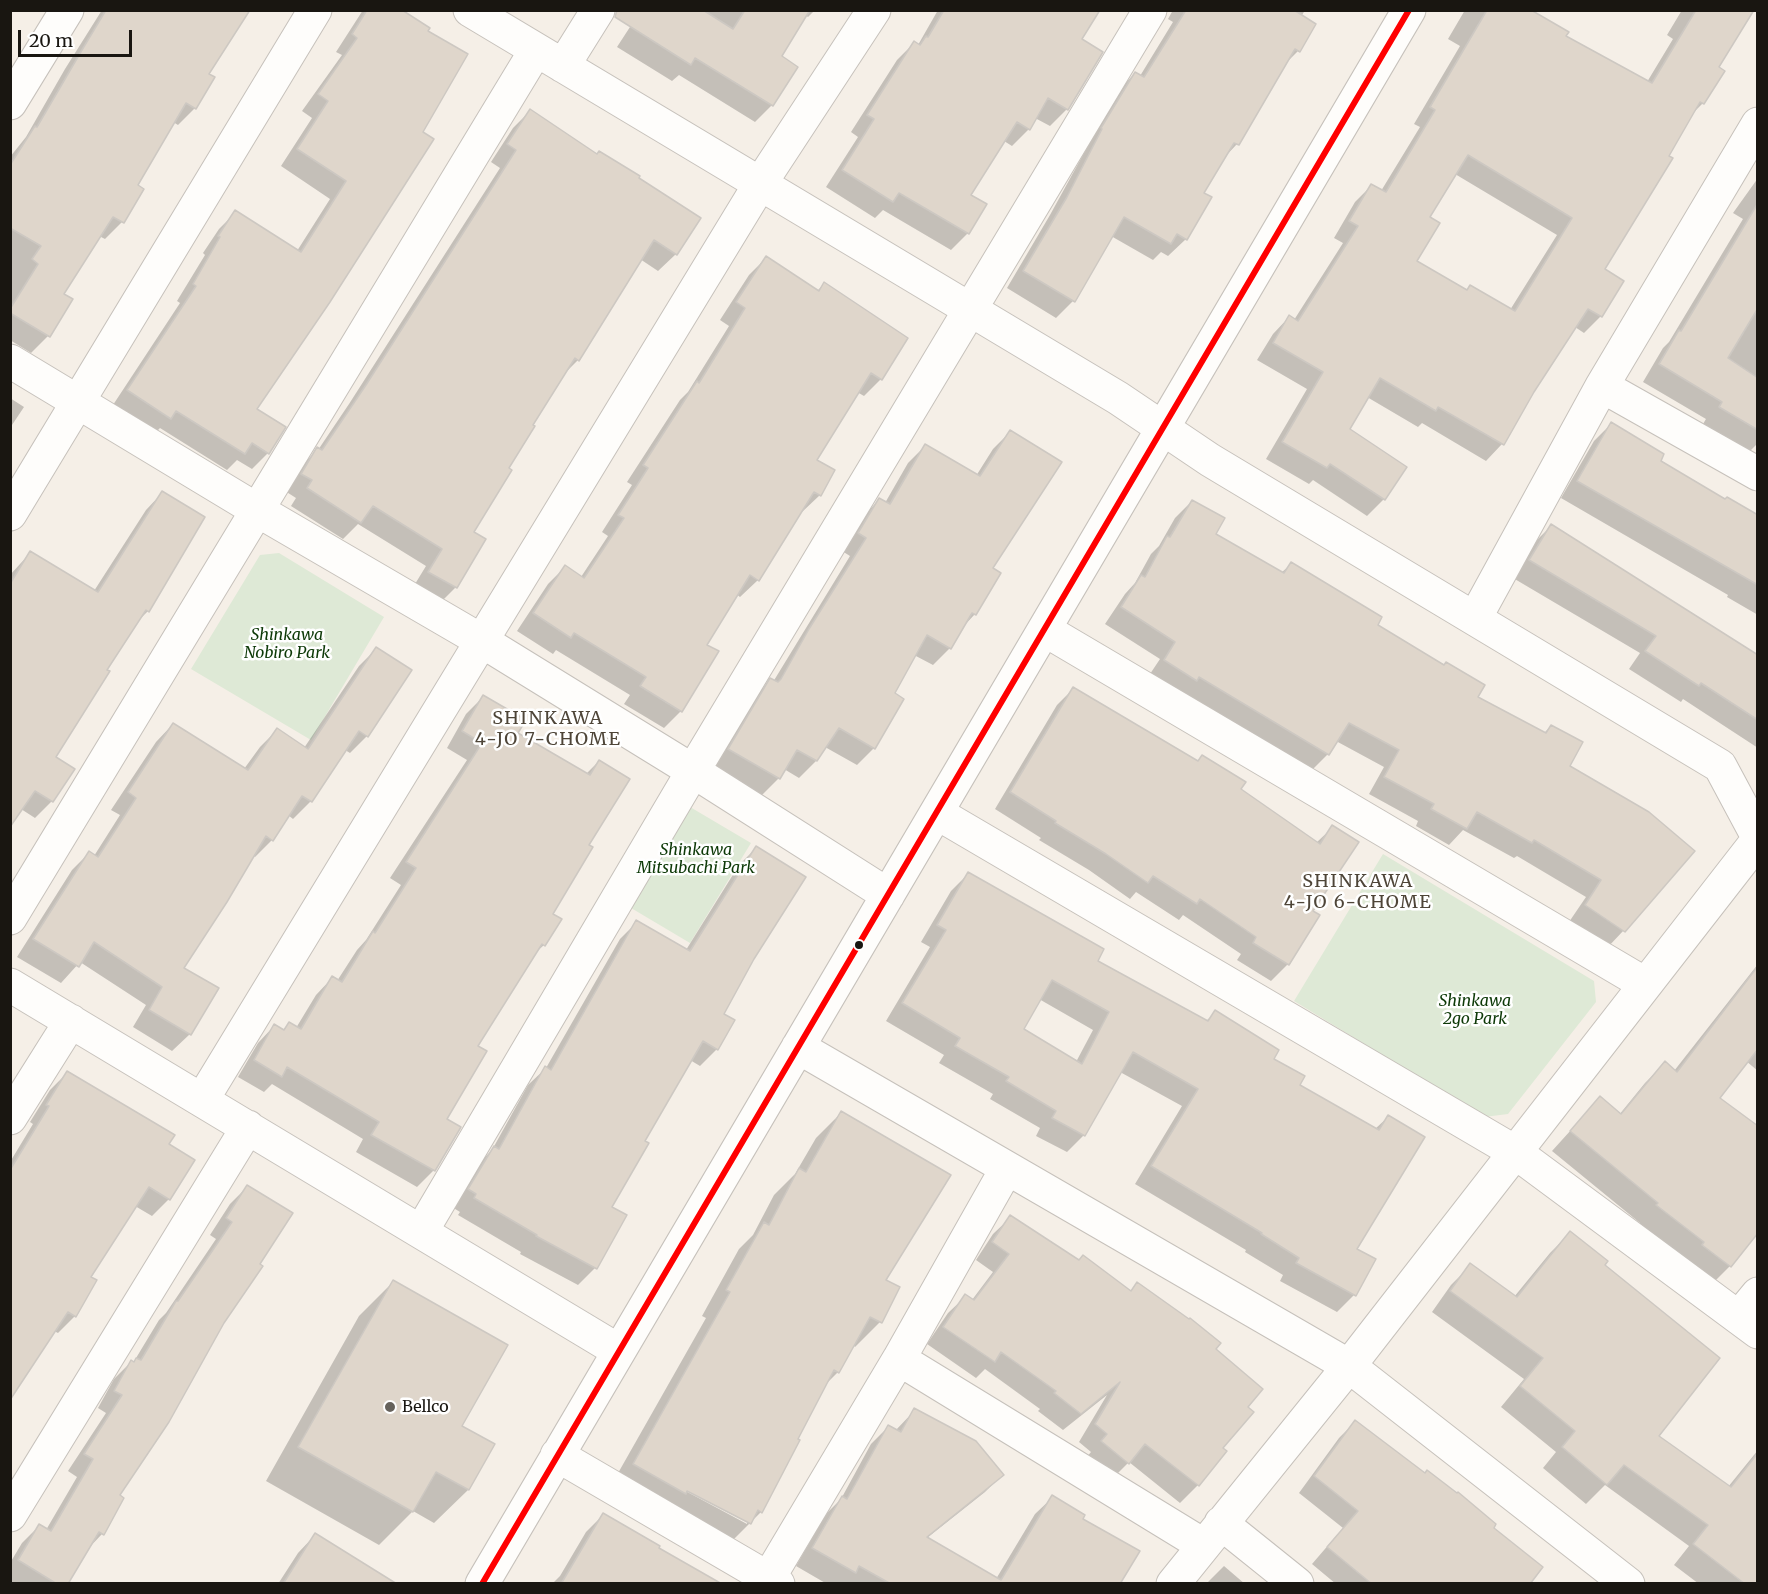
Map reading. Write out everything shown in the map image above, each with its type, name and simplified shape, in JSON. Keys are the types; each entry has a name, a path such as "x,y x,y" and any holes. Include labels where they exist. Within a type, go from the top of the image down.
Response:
{"street":[{"path":"10,103 67,10"},
{"path":"10,514 315,10"},
{"path":"470,10 1118,398 1210,460 1720,766 1758,838 1349,1366 1173,1584"},
{"path":"10,918 257,510 549,58 598,10"},
{"path":"202,1100 760,184 874,10"},
{"path":"421,1232 693,771 1150,10"},
{"path":"482,1584 1409,10"},
{"path":"1475,618 1602,386 1758,124"},
{"path":"10,361 257,510 482,641 888,895"},
{"path":"1602,386 1758,474"},
{"path":"1045,630 1645,984"},
{"path":"937,813 1515,1152 1751,1314"},
{"path":"10,985 619,1351"},
{"path":"10,1118 71,1021"},
{"path":"798,1047 1349,1366 1628,1584"},
{"path":"10,1515 248,1127"},
{"path":"557,1455 770,1582 1007,1168"},
{"path":"899,1359 1297,1584"}],"green space":[{"name":"Shinkawa Nobiro Park","path":"279,553 384,617 311,740 191,669 260,555"},
{"name":"Shinkawa Mitsubachi Park","path":"685,804 751,843 690,943 626,905"},
{"name":"Shinkawa 2go Park","path":"1383,854 1594,981 1596,1002 1508,1114 1484,1117 1294,1001"}],"building":[{"path":"106,10 250,10 209,74 215,77 196,109 186,103 138,185 144,189 124,223 113,217 64,294 73,299 50,337 10,313 10,309 38,264 32,259 41,246 10,228 10,165 35,126 37,127"},
{"path":"367,10 402,10 430,28 428,31 468,54 423,132 434,139 330,302 257,409 286,427 269,454 252,443 245,454 176,411 171,419 127,390 196,286 193,284 220,237 218,236 235,210 301,252 346,181 297,149 328,101 318,94 357,38 352,34"},
{"path":"617,10 703,10 733,29 745,10 810,10 782,56 798,67 773,106 695,58 691,65 615,17"},
{"path":"944,10 1100,10 1082,39 1103,52 1068,110 1048,98 1030,130 1017,122 971,195 987,204 969,234 899,193 893,202 842,170 874,119 867,115 914,41 920,45 926,36 928,37"},
{"path":"1186,10 1294,10 1316,24 1300,52 1295,49 1239,145 1234,143 1204,193 1212,197 1187,240 1177,234 1171,244 1124,217 1075,302 1023,271 1067,197 1101,128 1135,72 1144,77"},
{"path":"1487,10 1531,10 1569,32 1566,36 1652,83 1696,10 1754,10 1719,67 1725,71 1704,104 1700,102 1669,156 1673,158 1605,269 1624,281 1602,317 1588,309 1534,392 1504,445 1438,407 1436,411 1380,378 1350,429 1407,467 1385,500 1330,464 1327,468 1282,442 1323,372 1273,343 1289,315 1298,321 1358,226 1349,221 1371,184 1386,192 1435,110 1430,107","holes":["1468,155 1572,218 1515,311 1470,285 1467,290 1417,261 1440,223 1430,217"]},
{"path":"530,109 597,154 599,151 640,176 639,178 701,218 677,255 654,240 579,361 575,358 533,425 535,426 509,468 512,470 474,532 486,539 457,588 428,572 442,549 373,506 361,523 307,488 312,480 301,474 317,447 322,450 366,385 516,150 507,144"},
{"path":"1758,203 1758,308 1728,358 1758,378 1758,430 1719,407 1722,402 1659,364"},
{"path":"766,256 819,291 824,282 908,338 882,380 871,373 817,460 835,470 821,496 814,492 759,581 750,575 707,645 719,651 682,712 640,686 646,677 574,633 571,638 533,613 565,565 584,578 624,518 618,515 648,468 643,465 697,381 699,383 745,308 736,302"},
{"path":"1611,422 1664,454 1661,461 1725,499 1727,497 1758,515 1758,585 1577,481"},
{"path":"1010,430 1062,462 993,568 1001,573 976,615 972,613 951,649 927,635 895,693 904,699 875,749 839,728 817,761 797,750 780,779 728,749 770,678 778,682 781,679 809,629 866,538 858,533 879,498 890,504 925,444 980,476"},
{"path":"162,491 205,517 149,612 146,610 107,670 110,671 56,757 75,769 53,802 35,791 10,827 10,584 30,551 98,592"},
{"path":"1192,500 1225,518 1216,534 1284,573 1291,562 1382,617 1378,625 1444,665 1446,662 1485,685 1478,697 1546,733 1551,725 1583,742 1570,766 1649,812 1695,851 1625,932 1585,905 1601,880 1534,840 1532,843 1477,812 1467,829 1431,809 1434,804 1384,777 1399,750 1349,723 1329,755 1199,677 1197,681 1164,660 1175,642 1121,607 1141,575 1145,577 1167,536 1170,537"},
{"path":"1551,524 1758,655 1758,720 1701,683 1699,686 1645,651 1656,636 1529,560"},
{"path":"376,647 412,670 368,737 359,731 312,802 302,796 273,841 266,836 184,968 219,988 191,1035 149,1010 162,987 94,942 79,967 33,939 89,851 98,857 136,798 128,792 173,723 248,770 277,728 308,749"},
{"path":"1073,687 1198,761 1202,755 1246,782 1241,789 1320,844 1332,825 1359,842 1313,911 1320,915 1289,965 1253,943 1256,937 1200,899 1197,904 1153,876 1148,883 1010,792"},
{"path":"483,695 526,720 518,733 590,775 599,760 630,779 589,845 593,847 553,914 562,919 545,946 542,944 478,1046 487,1051 447,1119 461,1127 435,1171 371,1135 379,1122 287,1067 282,1077 254,1060 274,1024 284,1030 289,1022 301,1029 332,976 342,982 416,868 406,862 482,743 462,731"},
{"path":"756,846 806,877 754,959 724,1014 735,1020 718,1050 703,1041 645,1141 649,1143 612,1207 627,1215 597,1269 536,1236 474,1198 476,1194 468,1189 494,1146 499,1149 545,1066 551,1070 636,920 690,951"},
{"path":"968,872 1104,949 1098,961 1208,1021 1215,1010 1279,1050 1274,1059 1305,1076 1300,1085 1379,1130 1388,1115 1425,1137 1357,1249 1376,1259 1356,1296 1296,1263 1299,1258 1262,1233 1151,1166 1198,1089 1133,1052 1085,1136 1052,1118 1056,1111 1006,1081 1009,1077 955,1046 960,1038 902,1003 946,930 937,925","holes":["1052,980 1109,1012 1082,1064 1024,1029"]},
{"path":"1758,966 1758,1049 1720,1098 1758,1126 1758,1233 1731,1267 1702,1245 1704,1242 1656,1205 1658,1203 1570,1131 1600,1096 1621,1114 1665,1061 1677,1072"},
{"path":"67,1071 175,1135 169,1144 195,1160 170,1200 149,1187 91,1277 97,1280 76,1317 68,1312 10,1400 10,1170 49,1106 46,1105"},
{"path":"841,1111 951,1175 886,1280 900,1287 882,1323 870,1317 839,1373 834,1370 762,1513 758,1510 751,1524 687,1491 686,1494 633,1464 730,1292 726,1290 764,1222 769,1225 799,1168 806,1172"},
{"path":"247,1185 293,1213 260,1264 263,1266 224,1323 169,1422 120,1495 124,1498 104,1535 99,1532 68,1584 57,1584 18,1560 39,1524 51,1531 93,1459 84,1454 122,1395 114,1391 131,1360 134,1362 136,1358 141,1360 176,1301 232,1222 226,1218"},
{"path":"1010,1215 1079,1260 1083,1255 1131,1291 1137,1282 1190,1318 1221,1343 1216,1349 1263,1389 1248,1407 1254,1412 1223,1448 1227,1451 1199,1486 1145,1444 1129,1464 1101,1441 1107,1434 1095,1424 1120,1382 1081,1414 1054,1393 1056,1391 1001,1352 995,1362 943,1327 965,1294 974,1300 1009,1254 992,1242"},
{"path":"1570,1231 1608,1261 1605,1265 1720,1358 1659,1436 1731,1487 1758,1453 1758,1584 1745,1584 1693,1544 1708,1525 1624,1465 1607,1485 1562,1447 1575,1431 1520,1386 1543,1358 1450,1291 1470,1263 1517,1297"},
{"path":"393,1280 508,1345 462,1426 495,1444 469,1490 436,1472 413,1512 298,1447"},
{"path":"914,1408 976,1441 1004,1475 927,1537 1001,1580 1052,1495 1085,1515 1083,1519 1140,1551 1120,1584 891,1584 859,1566 856,1573 812,1548 842,1496 847,1499 888,1425 901,1432"},
{"path":"1355,1420 1425,1473 1427,1470 1458,1492 1496,1524 1494,1528 1543,1567 1530,1584 1372,1584 1327,1547 1358,1511 1314,1476"},
{"path":"603,1513 660,1546 659,1548 722,1584 561,1584"},
{"path":"315,1533 397,1584 283,1584"}],"transit line":[{"path":"482,1584 1409,10"}],"place":[{"name":"Bellco","path":"390,1407"}],"district":[{"name":"SHINKAWA 4-JO 7-CHOME","path":"548,729"},
{"name":"SHINKAWA 4-JO 6-CHOME","path":"1358,892"}]}
